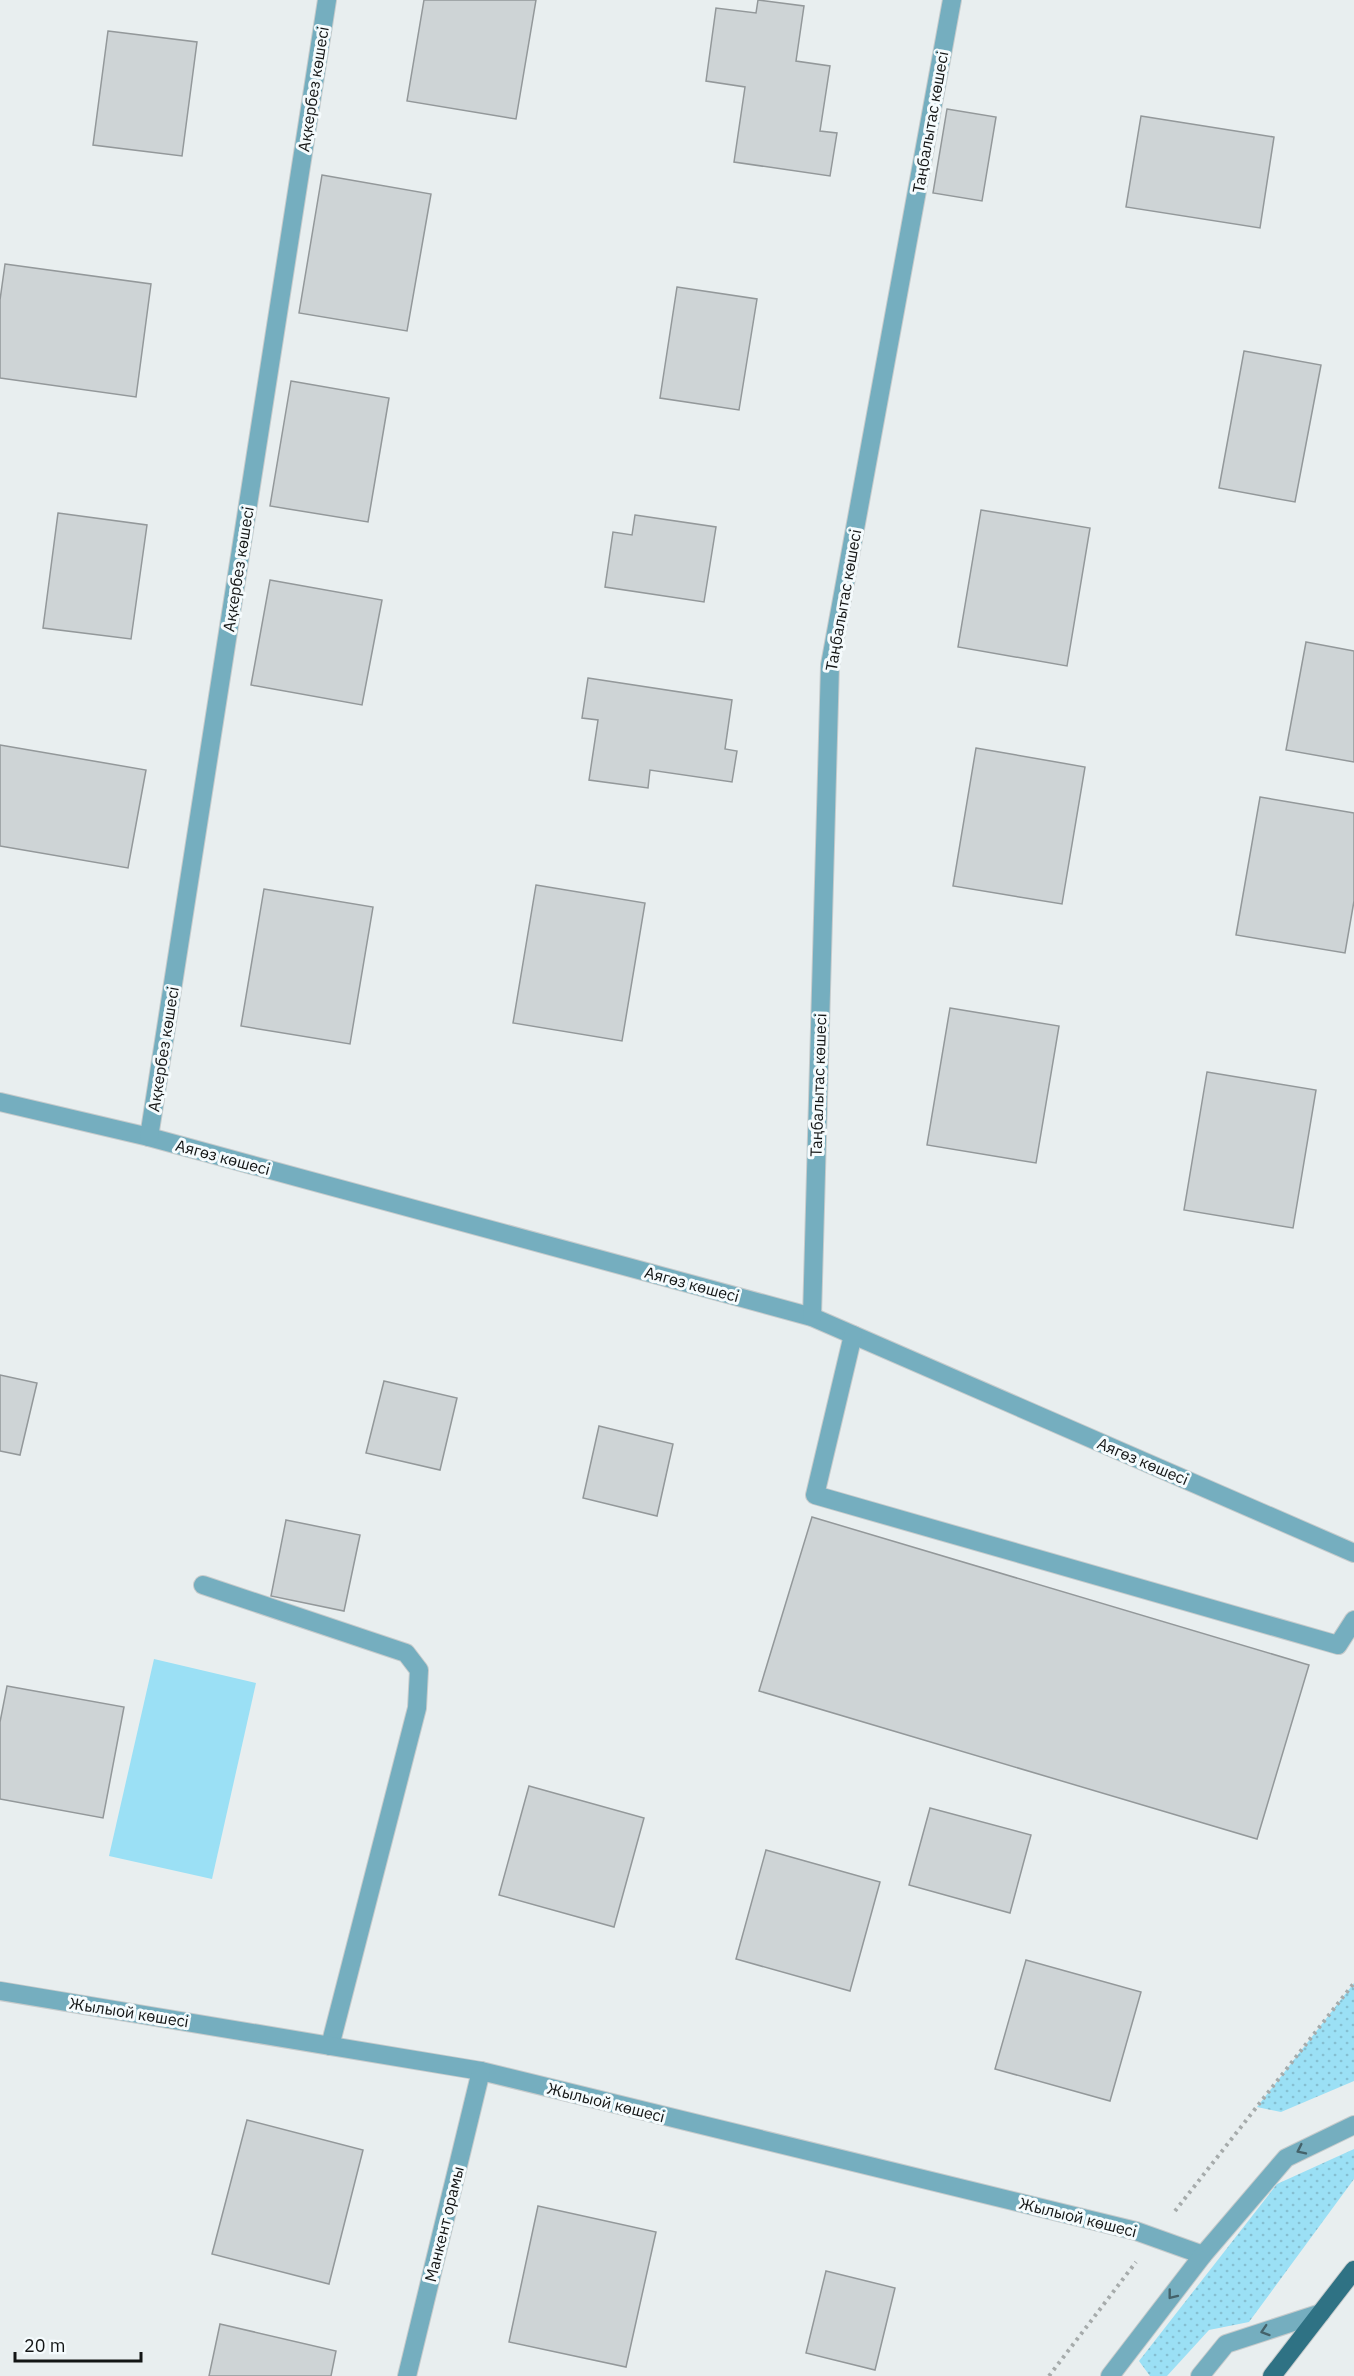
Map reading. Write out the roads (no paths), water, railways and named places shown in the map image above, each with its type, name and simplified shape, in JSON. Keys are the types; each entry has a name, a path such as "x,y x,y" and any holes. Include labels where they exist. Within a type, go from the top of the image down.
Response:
{"main road":[{"path":"1272,2376 1354,2270"}],"street":[{"name":"Ақкербез көшесі","path":"149,1137 327,0"},
{"name":"Таңбалытас көшесі","path":"812,1317 830,665 952,0"},
{"name":"Аягөз көшесі","path":"0,1101 149,1137 812,1317 1354,1553"},
{"path":"853,1335 815,1495 1338,1645 1354,1620"},
{"path":"203,1585 406,1653 419,1670 417,1708 330,2046"},
{"name":"Жылыой көшесі","path":"0,1991 481,2071 1113,2225 1203,2255"},
{"name":"Манкент орамы","path":"407,2376 481,2071"},
{"path":"1110,2376 1203,2255 1286,2158 1354,2125"},
{"path":"1200,2376 1226,2344 1321,2313"}]}
